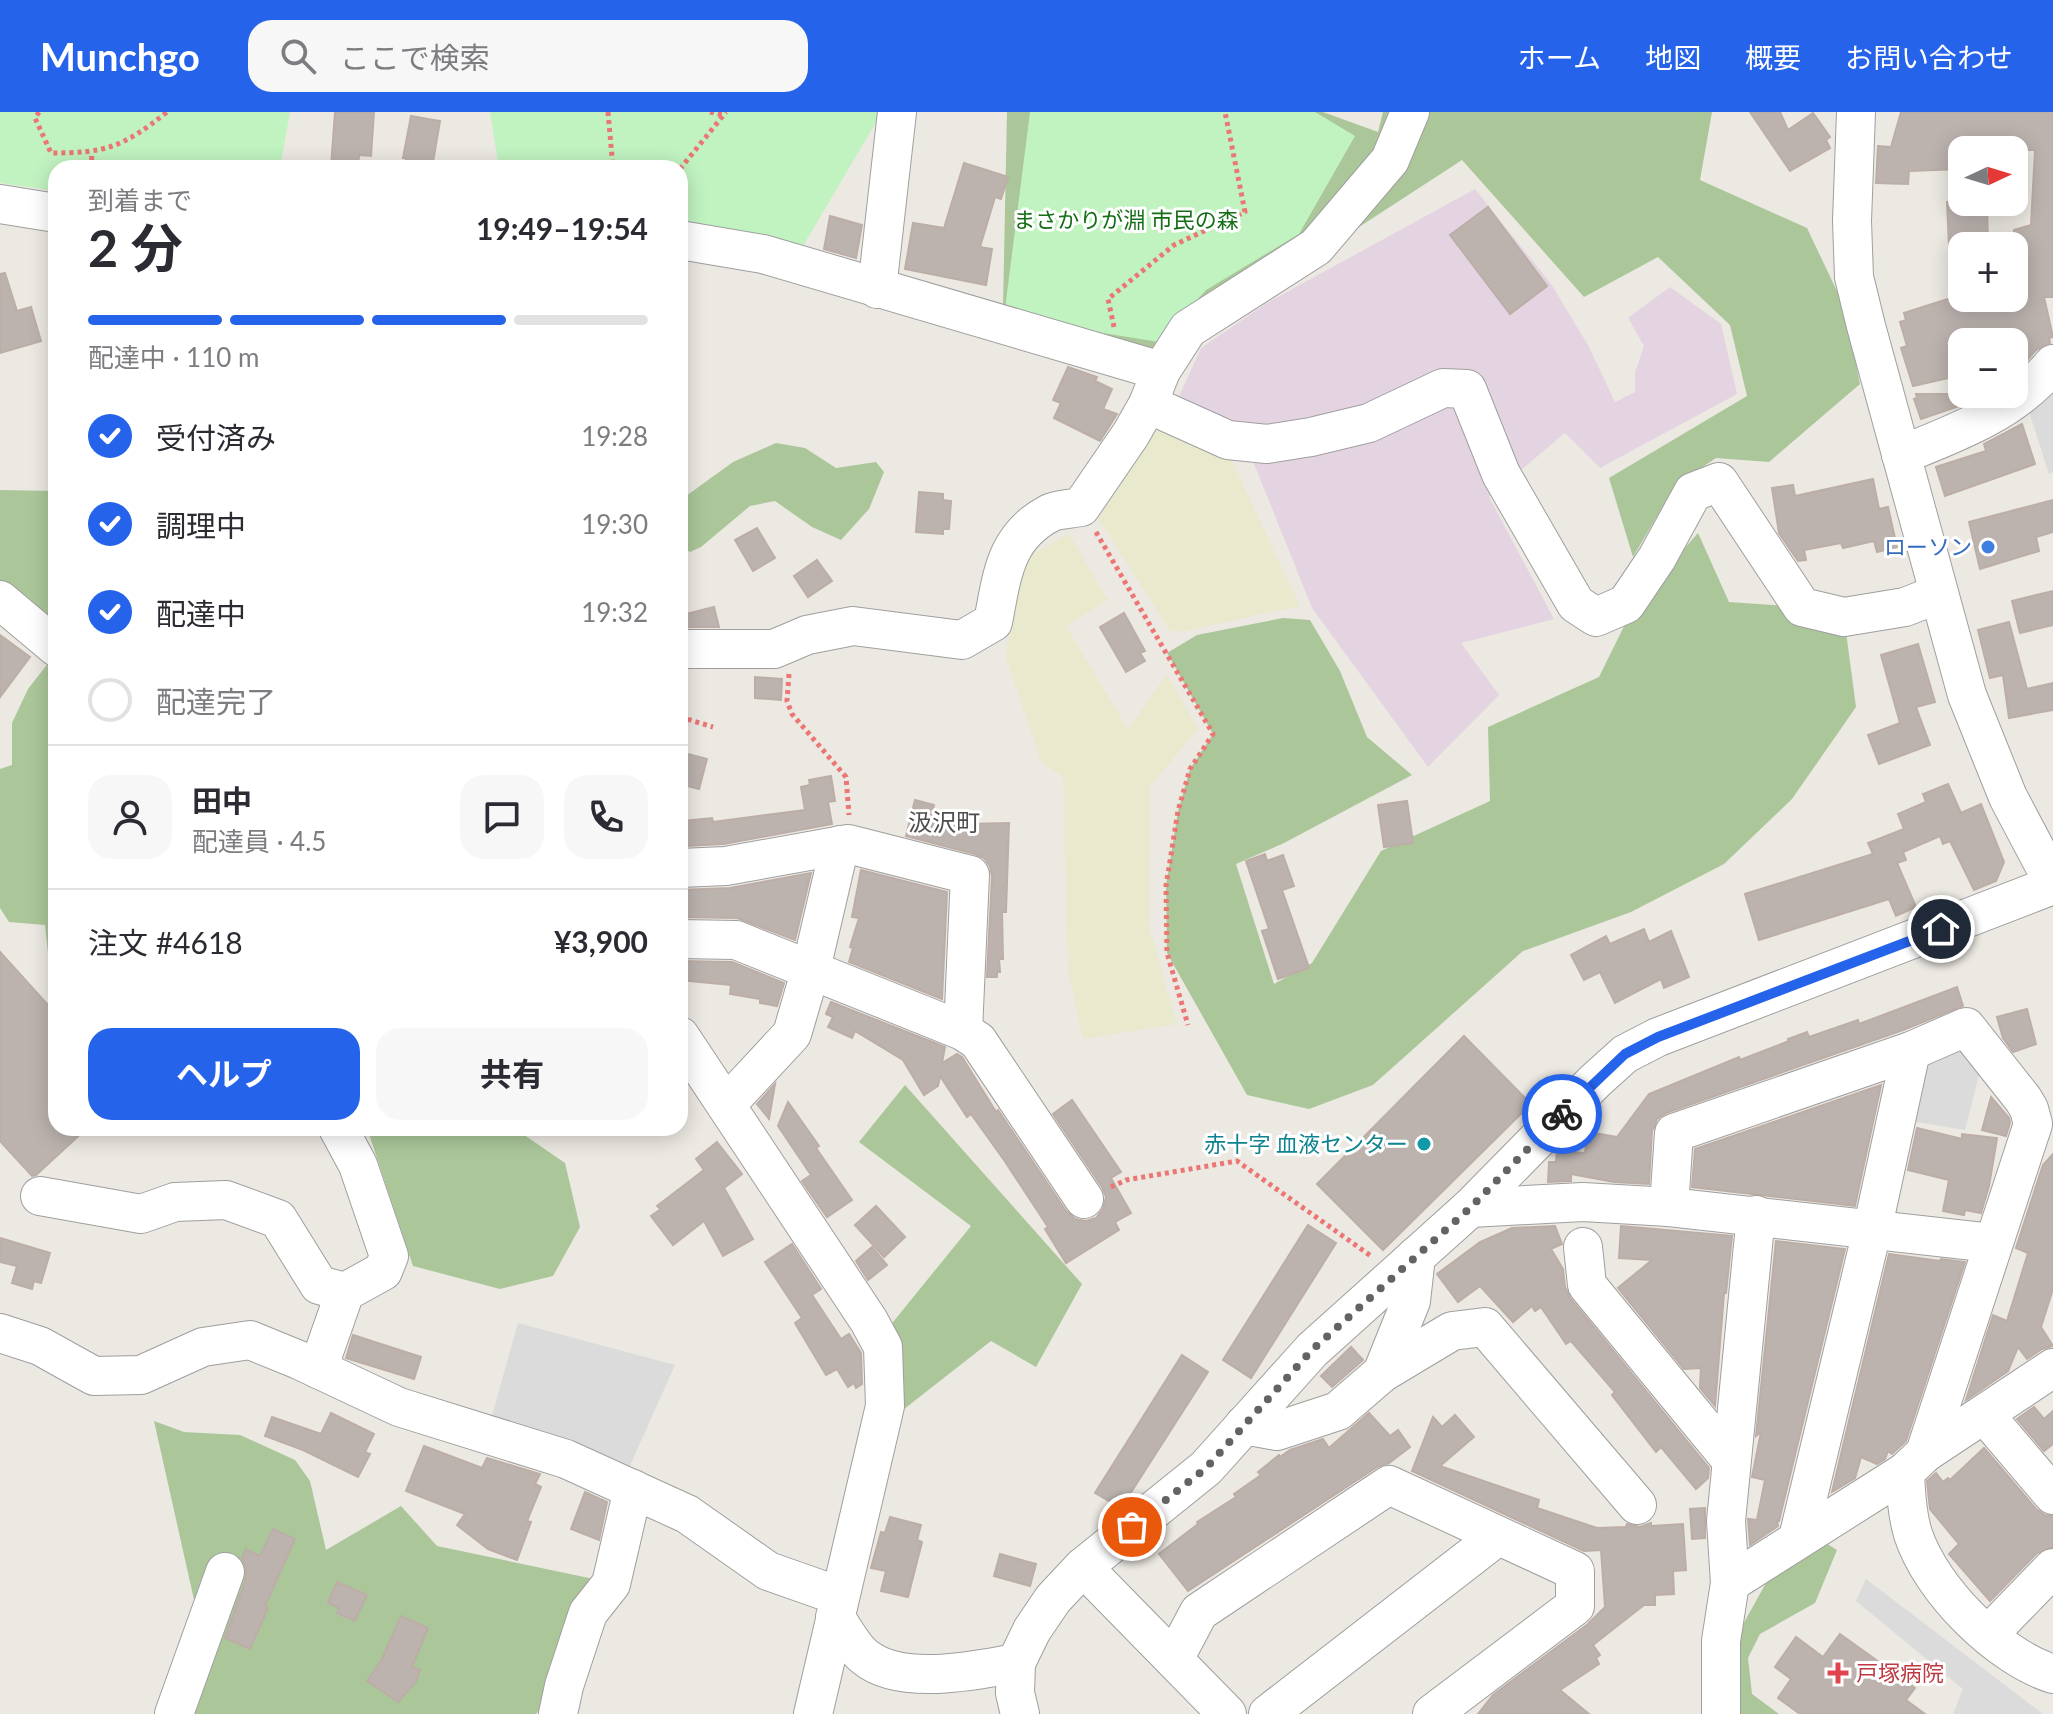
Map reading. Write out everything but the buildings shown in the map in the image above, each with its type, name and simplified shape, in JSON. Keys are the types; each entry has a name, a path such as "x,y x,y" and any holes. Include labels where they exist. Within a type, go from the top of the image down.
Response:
{"street":[{"path":"877,289 897,112"},
{"path":"688,649 774,649 800,638 853,626 962,640 993,622 1007,555 1025,532 1052,512 1081,507 1188,329 1316,247 1390,160 1410,112"},
{"path":"1020,1714 1015,1693 1016,1663 1032,1630 1053,1599 1083,1567 1206,1468 1312,1350 1470,1208 1625,1054 1658,1037 2053,884 2008,797 1967,695 1854,277 1852,221 1859,116"},
{"path":"0,204 48,212"},
{"path":"688,241 763,254 1120,360 1228,440 1267,444 1311,437 1369,423 1443,388 1467,389 1501,474 1576,604 1596,617 1626,604 1657,558 1693,492 1719,482 1802,607 1844,617 1905,607 1938,594"},
{"path":"1901,455 1967,429 2016,400 2053,364"},
{"path":"0,600 48,637"},
{"path":"726,1105 792,1034 844,845"},
{"path":"688,868 726,866 844,845 970,875 963,1031"},
{"path":"688,939 736,940 963,1031 978,1041 1084,1199"},
{"path":"1669,1207 1674,1133 1911,1051 1966,1027 2023,1099 2043,1134 1992,1243 1915,1463 1906,1500 1913,1534 1932,1576 1988,1635 2034,1668 2053,1674"},
{"path":"688,1048 883,1347 885,1406 813,1714"},
{"path":"1798,1538 1872,1231 1911,1051"},
{"path":"318,1369 345,1292 383,1271 389,1256 358,1165 342,1136"},
{"path":"40,1196 141,1214 175,1202 226,1200 278,1219 319,1285 345,1292"},
{"path":"1470,1208 1583,1202 1669,1207 1992,1243"},
{"path":"1721,1714 1721,1641 1730,1583 1726,1521 1756,1215"},
{"path":"1583,1247 1587,1285 1731,1460"},
{"path":"1382,1373 1411,1301 1406,1265"},
{"path":"1244,1425 1277,1431 1338,1411 1382,1373 1452,1331 1485,1327 1637,1505"},
{"path":"0,1333 40,1346 94,1376 141,1375 203,1347 250,1340 399,1407 566,1459 687,1514 768,1571 837,1606 865,1657 889,1668 926,1675 968,1673 1016,1663"},
{"path":"1730,1583 1915,1463 2053,1368"},
{"path":"1985,1415 2053,1495"},
{"path":"1174,1659 1199,1612 1389,1485 1575,1571 1575,1606 1432,1714"},
{"path":"558,1714 588,1613 611,1584 633,1489"},
{"path":"1268,1714 1498,1536"},
{"path":"1083,1567 1227,1714"},
{"path":"1988,1635 2053,1568"},
{"path":"174,1714 225,1572"}],"path":[{"path":"39,112 35,118 51,153 92,153 135,137 167,112"},
{"path":"608,112 612,160"},
{"path":"710,112 724,114"},
{"path":"1120,360 1108,299 1174,245 1245,212 1225,112"},
{"path":"687,160 724,114"},
{"path":"92,153 92,160"},
{"path":"1081,507 1213,734 1190,769 1178,811 1166,886 1167,953 1188,1025"},
{"path":"800,638 789,675 787,701 792,714 846,777 850,806 844,845"},
{"path":"688,719 713,727"},
{"path":"1084,1199 1126,1180 1237,1161 1406,1265"}],"shaded area":[{"path":"1475,189 1551,284 1588,345 1615,402 1635,392 1635,373 1644,346 1628,318 1670,287 1721,324 1737,394 1600,468 1565,433 1489,497 1554,619 1461,643 1499,695 1428,767 1312,608 1255,466 1232,419 1177,401 1201,348 1267,303"},
{"path":"2053,377 2053,472 2049,474 2028,408 2028,400"},
{"path":"1966,1037 1981,1067 1965,1130 1910,1121 1924,1054"},
{"path":"518,1323 675,1365 629,1468 491,1419"},
{"path":"1866,1579 2043,1714 1953,1714 1963,1689 1856,1601"}],"green space":[{"path":"0,112 290,112 281,160 48,160 48,190 0,183"},
{"path":"490,112 882,112 793,263 688,242 688,160 498,160"},
{"path":"1007,112 1323,112 1378,132 1383,112 1712,112 1700,180 1807,228 1844,306 1860,384 1769,462 1716,458 1675,486 1633,557 1609,478 1747,396 1730,325 1658,257 1584,297 1462,160 1293,270 1151,351 1003,308"},
{"name":"まさかりが淵 市民の森","path":"1030,112 1315,112 1355,136 1299,234 1206,290 1159,342 1004,317"},
{"path":"1156,421 1230,457 1300,606 1181,632 1170,631 1095,513"},
{"path":"776,443 805,448 836,468 876,462 884,472 869,509 841,540 812,527 775,501 750,506 701,547 690,552 688,495 733,462"},
{"path":"0,490 48,491 46,628 0,591"},
{"path":"1698,533 1729,602 1802,607 1844,617 1856,707 1792,799 1724,864 1631,912 1523,951 1373,1085 1309,1109 1247,1095 1167,953 1166,886 1178,811 1190,769 1213,734 1167,653 1197,635 1283,618 1310,620 1340,671 1367,737 1412,775 1284,843 1236,864 1274,984 1312,963 1381,851 1490,801 1488,727 1599,677 1634,606"},
{"path":"1069,534 1108,600 1066,626 1128,729 1167,674 1198,729 1150,786 1149,927 1177,1024 1083,1039 1068,971 1063,777 1041,762 1006,658 1017,574 1028,556"},
{"path":"48,663 48,953 45,925 9,922 0,908 0,769 12,765 12,723 28,689"},
{"path":"905,1085 1082,1284 1036,1367 991,1341 899,1413 889,1327 971,1226 859,1142"},
{"path":"370,1136 526,1136 565,1163 580,1227 553,1276 500,1289 413,1266"},
{"path":"154,1421 184,1432 240,1435 295,1460 310,1481 326,1550 401,1506 437,1546 608,1582 567,1676 536,1714 164,1714 203,1640"},
{"path":"1819,1539 1837,1550 1815,1603 1760,1634 1748,1658 1752,1694 1779,1714 1719,1714 1731,1646 1766,1583"}],"way so far":[{"path":"1132,1527 1206,1468 1312,1350 1470,1208 1562,1114"}],"place":[{"name":"ローソン","path":"1988,547"},
{"name":"赤十字 血液センター","path":"1424,1144"},
{"name":"戸塚病院","path":"1838,1673"}],"district":[{"name":"汲沢町","path":"944,823"}],"route":[{"path":"1562,1114 1625,1054 1658,1037 1941,929"}]}
